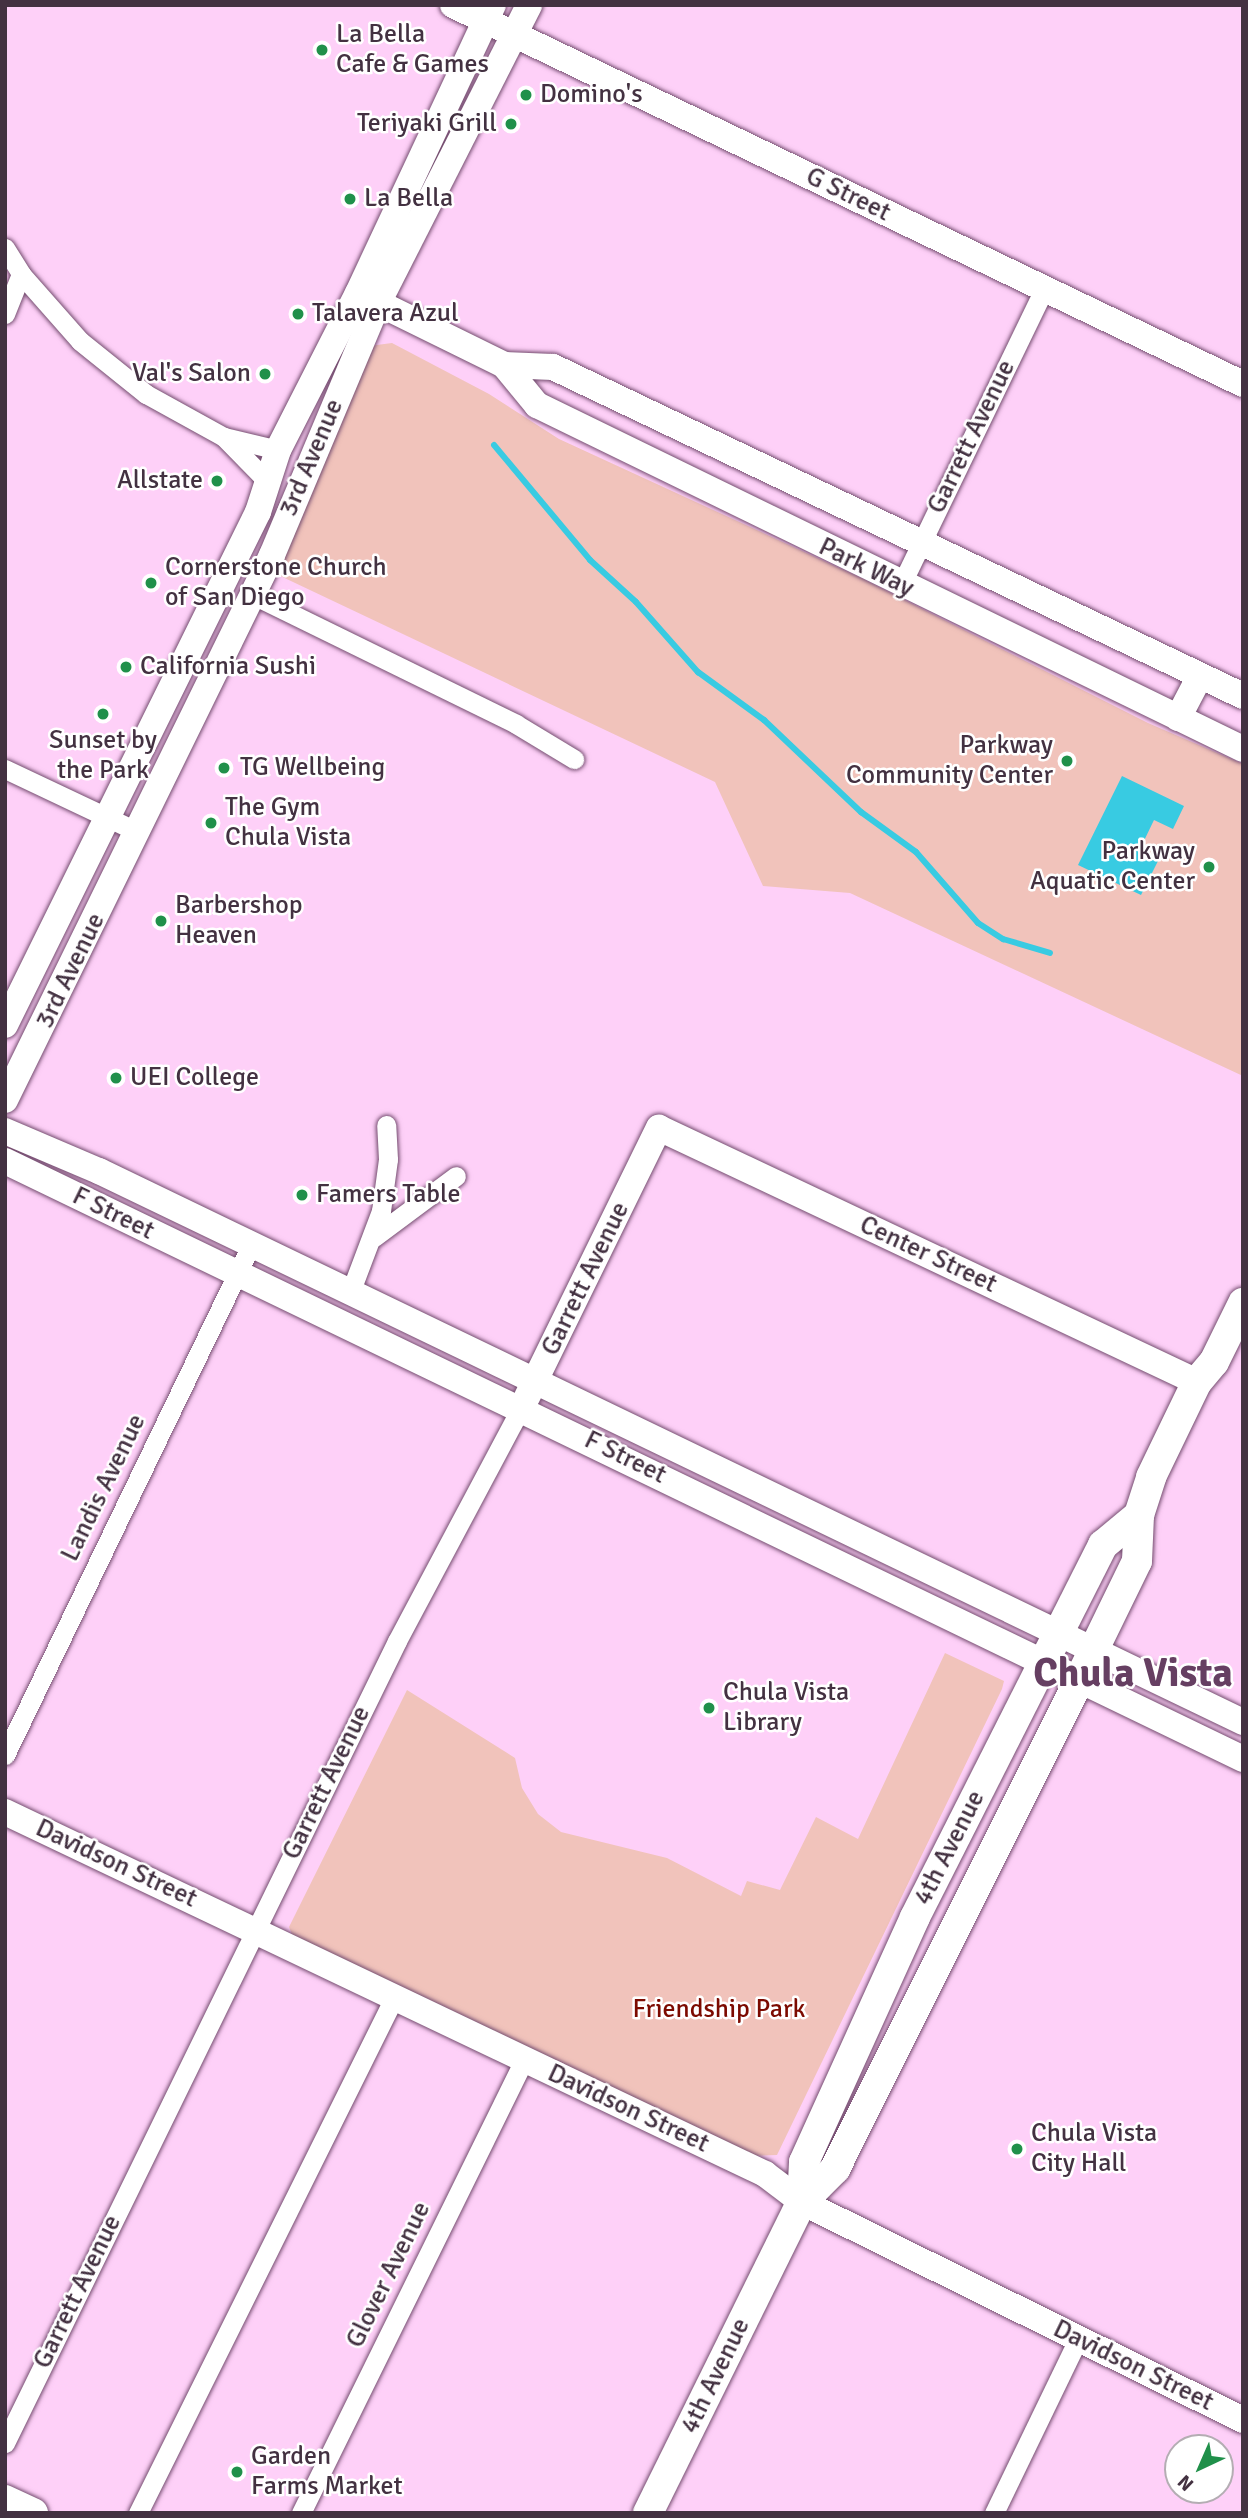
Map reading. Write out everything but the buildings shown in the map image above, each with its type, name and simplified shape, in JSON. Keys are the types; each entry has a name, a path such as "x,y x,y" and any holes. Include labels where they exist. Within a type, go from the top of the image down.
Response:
{"main road":[{"name":"G Street","path":"453,5 489,13 516,35 1243,384"},
{"name":"3rd Avenue","path":"5,1025 242,545 268,489 278,450 368,298 516,35 529,5"},
{"name":"3rd Avenue","path":"5,1100 253,595 368,298 489,13"},
{"name":"Park Way","path":"368,298 505,365 553,367 1243,696"},
{"name":"Park Way","path":"505,365 537,405 1243,750"},
{"path":"699,485 716,446"},
{"path":"242,545 245,584 253,595"},
{"path":"1178,718 1199,676"},
{"name":"Center Street","path":"659,1128 1197,1382"},
{"name":"Garrett Avenue","path":"521,1408 659,1128"},
{"name":"F Street","path":"5,1131 99,1171 1243,1722"},
{"name":"F Street","path":"5,1161 1045,1661 1243,1759"},
{"name":"4th Avenue","path":"648,2513 802,2202 835,2169 1080,1678 1137,1560 1139,1515 1151,1477 1197,1382 1214,1362 1243,1303"},
{"name":"4th Avenue","path":"802,2202 804,2162 915,1917 1103,1545 1139,1515"},
{"name":"Davidson Street","path":"5,1812 765,2174 802,2202 1243,2420"},
{"path":"5,2500 33,2513"}],"street":[{"path":"5,248 21,274 80,341 146,394 224,437 278,450"},
{"path":"5,314 21,274"},
{"name":"Garrett Avenue","path":"901,585 1044,289"},
{"path":"224,437 268,489"},
{"path":"253,595 516,724 574,759"},
{"path":"5,769 138,832"},
{"path":"350,1293 374,1237 388,1159 386,1125"},
{"path":"374,1237 456,1176"},
{"name":"Landis Avenue","path":"5,1755 239,1275 251,1245"},
{"name":"Garrett Avenue","path":"5,2443 424,1587 521,1408"},
{"path":"138,2513 394,1998"},
{"name":"Glover Avenue","path":"301,2513 524,2060"},
{"path":"994,2513 1078,2339"}],"green space":[{"path":"392,343 489,394 559,439 861,578 1148,723 1243,764 1243,1076 850,893 763,886 715,782 274,573 369,346"},
{"name":"Friendship Park","path":"945,1653 1004,1681 1002,1689 777,2155 749,2156 293,1937 289,1927 407,1690 515,1758 522,1788 538,1814 561,1832 667,1858 741,1896 747,1881 780,1890 816,1817 858,1839"}],"water":[{"path":"1122,776 1184,806 1173,829 1154,820 1140,849 1159,859 1141,895 1078,865"}],"waterway":[{"path":"494,445 590,560 636,602 698,672 764,720 861,812 916,852 978,923 1003,939 1050,953"}],"place":[{"name":"La Bella Cafe & Games","path":"322,50"},
{"name":"Domino's","path":"526,95"},
{"name":"Teriyaki Grill","path":"511,124"},
{"name":"La Bella","path":"350,199"},
{"name":"Talavera Azul","path":"298,314"},
{"name":"Val's Salon","path":"265,374"},
{"name":"Allstate","path":"217,481"},
{"name":"Cornerstone Church of San Diego","path":"151,583"},
{"name":"California Sushi","path":"126,667"},
{"name":"Sunset by the Park","path":"103,714"},
{"name":"Parkway Community Center","path":"1067,761"},
{"name":"TG Wellbeing","path":"224,768"},
{"name":"The Gym Chula Vista","path":"211,823"},
{"name":"Parkway Aquatic Center","path":"1209,867"},
{"name":"Barbershop Heaven","path":"161,921"},
{"name":"UEI College","path":"116,1078"},
{"name":"Famers Table","path":"302,1195"},
{"name":"Chula Vista Library","path":"709,1708"},
{"name":"Chula Vista City Hall","path":"1017,2149"},
{"name":"Garden Farms Market","path":"237,2472"}],"district":[{"name":"Chula Vista","path":"1133,1673"}]}
